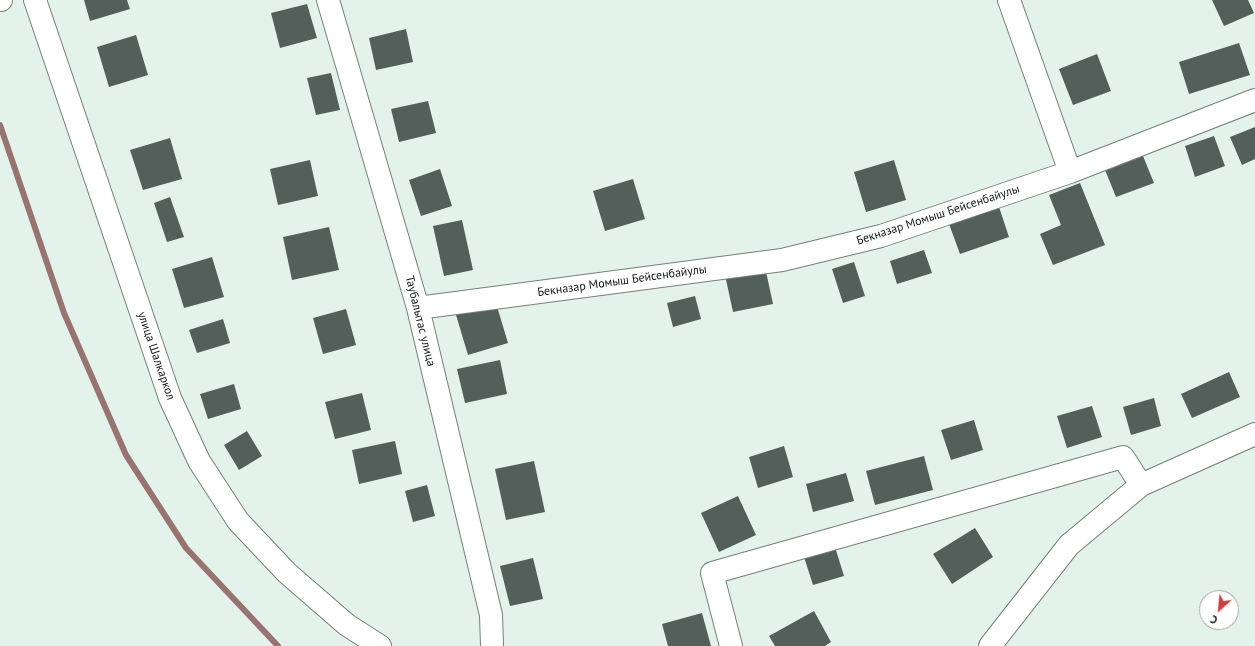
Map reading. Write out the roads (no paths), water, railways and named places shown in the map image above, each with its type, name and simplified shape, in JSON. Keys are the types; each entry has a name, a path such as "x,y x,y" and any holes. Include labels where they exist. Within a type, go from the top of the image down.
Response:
{"street":[{"name":"улица Шалкаркол","path":"35,0 170,398 199,461 238,521 287,573 347,626 380,646"},
{"name":"Таубалытас улица","path":"328,0 418,308 491,615 492,646"},
{"path":"1009,0 1070,172"},
{"name":"Бекназар Момыш Бейсенбайулы","path":"418,308 782,260 881,236 1070,172 1255,100"},
{"path":"990,646 1069,545 1141,484 1255,434"},
{"path":"731,646 712,574 1123,457 1141,484"}],"waterway":[{"path":"0,125 64,313 126,455 186,548 278,646"}]}
